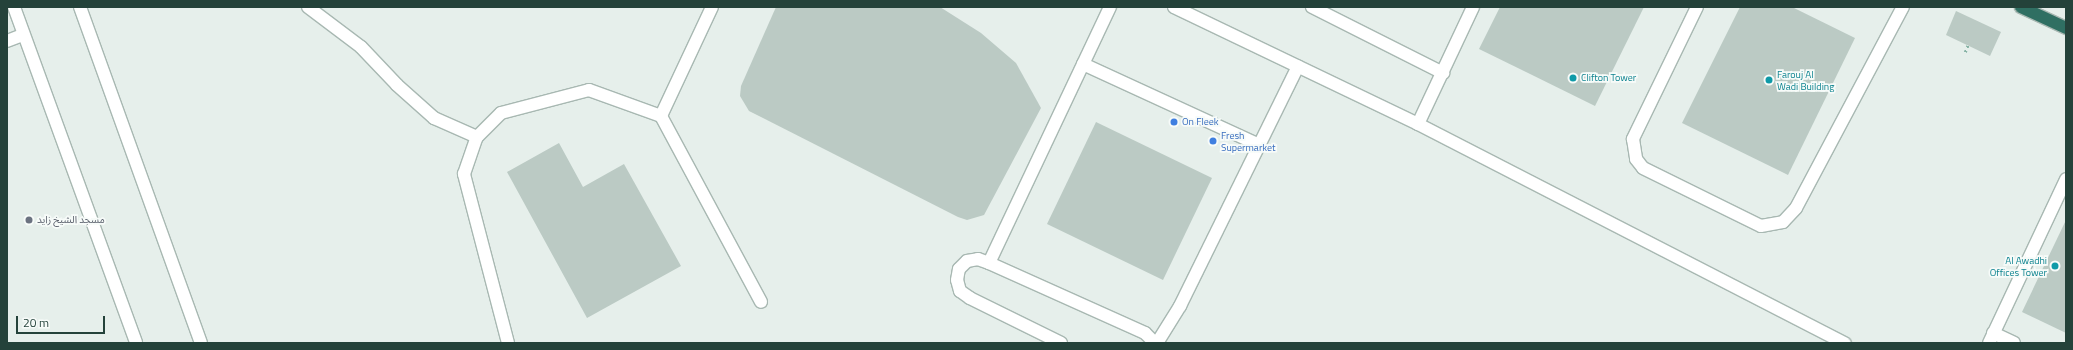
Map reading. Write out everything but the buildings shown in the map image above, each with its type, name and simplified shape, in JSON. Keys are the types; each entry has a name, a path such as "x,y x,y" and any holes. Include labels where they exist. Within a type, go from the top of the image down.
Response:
{"highway":[{"path":"2021,7 2066,28"}],"street":[{"path":"14,7 23,36 136,343"},
{"path":"80,7 201,343"},
{"path":"308,7 361,47 397,85 434,118 477,137"},
{"path":"661,116 712,7"},
{"path":"989,263 1110,7"},
{"path":"1174,7 1418,124 1844,343"},
{"path":"1312,7 1443,73"},
{"path":"1418,124 1473,7"},
{"path":"1697,7 1632,138 1636,158 1644,168 1761,226 1783,222 1796,208 1900,8"},
{"path":"7,41 23,36"},
{"path":"1083,64 1259,145"},
{"path":"1061,343 970,298 960,291 957,280 959,269 967,262 978,259 989,263 1145,333 1156,343 1180,306 1298,66"},
{"path":"508,343 464,174 477,137 501,113 589,90 661,116 762,302"},
{"path":"2014,343 1991,338 2066,179"}],"path":[{"path":"1965,52 1968,45"}],"place":[{"name":"Clifton Tower","path":"1573,78"},
{"name":"Farouj Al Wadi Building","path":"1769,80"},
{"name":"On Fleek","path":"1174,122"},
{"name":"Fresh Supermarket","path":"1213,141"},
{"name":"مسجد الشيخ زايد","path":"29,220"},
{"name":"Al Awadhi Offices Tower","path":"2055,266"}]}
